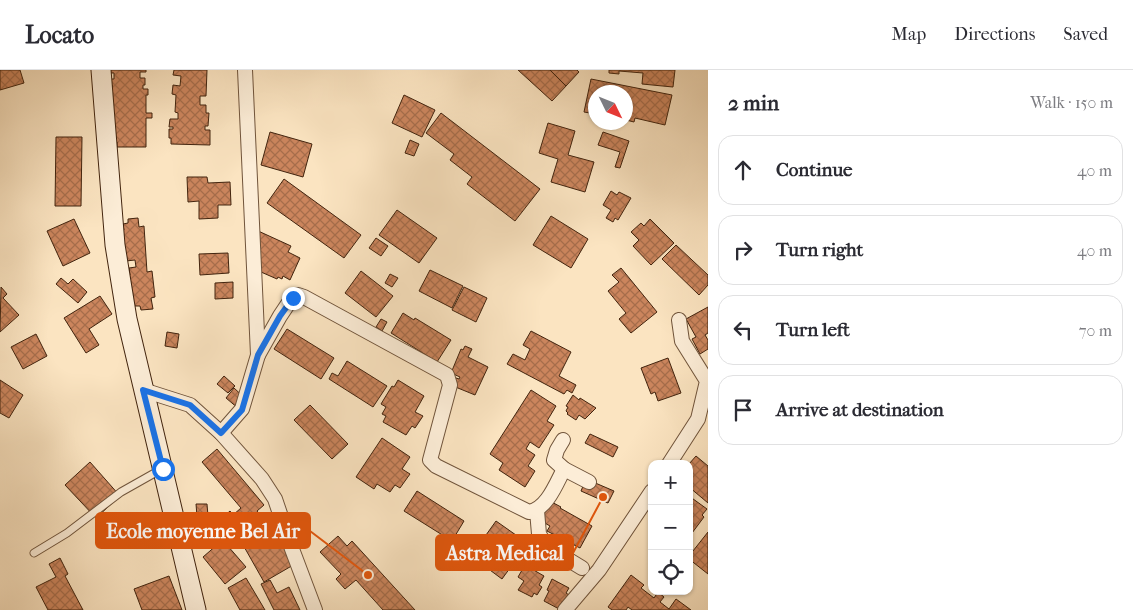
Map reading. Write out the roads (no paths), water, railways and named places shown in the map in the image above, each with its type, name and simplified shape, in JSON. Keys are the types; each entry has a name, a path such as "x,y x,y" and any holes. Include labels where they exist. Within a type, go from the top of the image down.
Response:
{"main road":[{"path":"101,70 115,245 126,319 196,610"}],"street":[{"path":"245,70 258,355"},
{"path":"221,433 242,410 258,355 280,316 288,304 298,295 447,375 450,384 430,460 446,472 529,512 537,511"},
{"path":"672,460 698,419 708,382 682,341 678,320"},
{"path":"143,390 190,405 221,433 262,479 275,499 315,610"},
{"path":"563,440 556,450 554,460 564,469 589,482"},
{"path":"564,469 550,494 537,511 539,534 546,546 582,568"},
{"path":"565,610 599,570 648,497"}],"lane":[{"path":"34,553 67,533 121,492 163,469"}],"place":[{"name":"Astra Medical","path":"603,497"},
{"name":"Ecole moyenne Bel Air","path":"368,575"}]}
